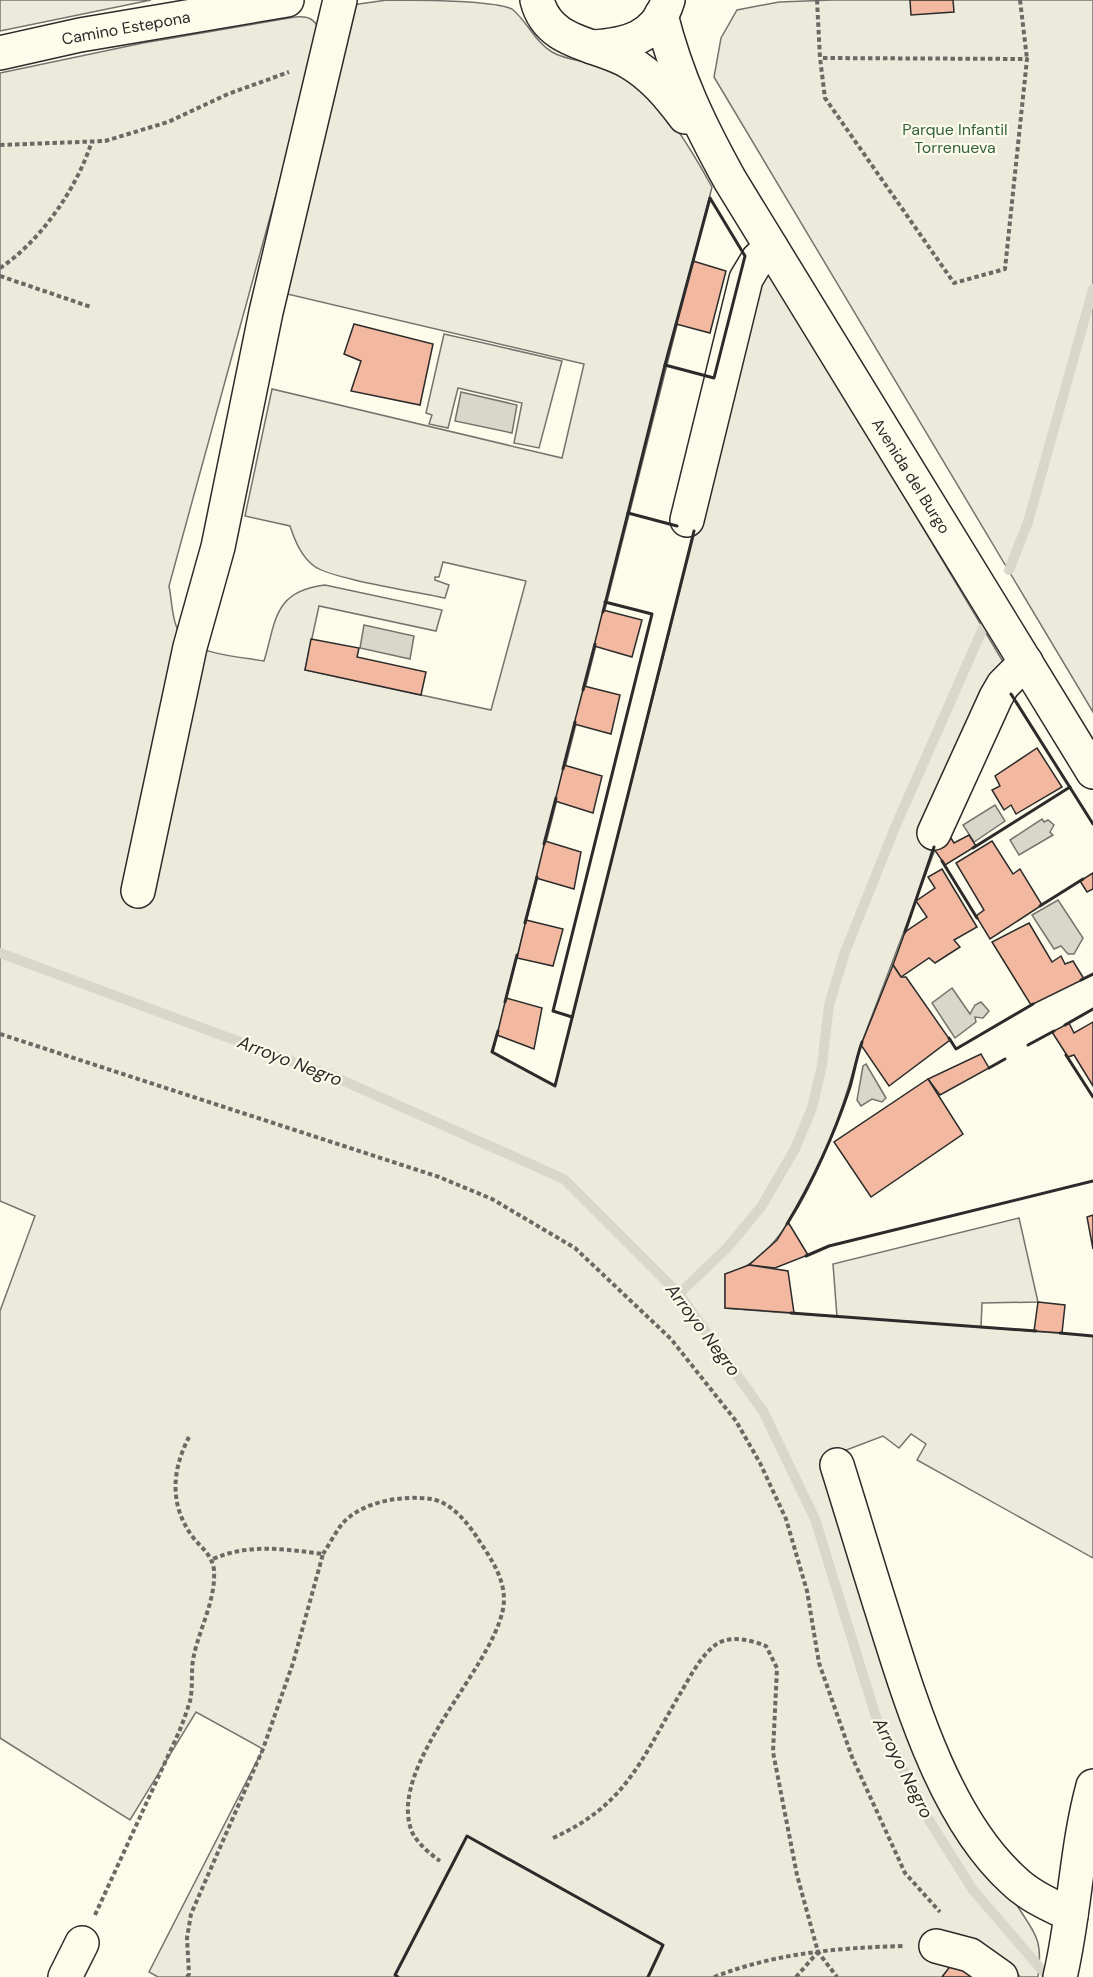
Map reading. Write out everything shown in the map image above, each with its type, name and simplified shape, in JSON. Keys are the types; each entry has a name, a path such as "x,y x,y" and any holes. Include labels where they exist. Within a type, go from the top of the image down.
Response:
{"main road":[{"name":"Camino Estepona","path":"0,53 80,35 287,0"},
{"path":"138,891 190,647 218,547 266,312 340,0"},
{"path":"536,6 566,37 627,60 647,74 688,121 730,180"},
{"path":"590,47 619,46 633,41 648,31 667,6"},
{"path":"667,6 672,57 695,117 730,180"},
{"name":"Avenida del Burgo","path":"730,180 1093,772"},
{"path":"687,520 746,279 758,260 771,247"},
{"path":"934,833 996,697 1003,685 1026,662"},
{"path":"837,1465 904,1683 944,1781 966,1820 1013,1881 1048,1904 1070,1929"},
{"path":"1060,1977 1070,1929 1089,1799"},
{"path":"1089,1799 1093,1885"},
{"path":"65,1977 82,1943"},
{"path":"949,1948 1001,1977"}],"path":[{"path":"817,0 825,98 954,283 1005,270 1027,59 1020,0"},
{"path":"0,145 105,141 168,123 228,94 326,57"},
{"path":"820,58 1027,59"},
{"path":"0,268 52,219 83,170 92,141"},
{"path":"0,276 91,307"},
{"path":"0,1034 439,1177 492,1199 532,1220 576,1248 620,1288 685,1357 736,1421 760,1463 786,1519 807,1591 819,1663 852,1757 905,1873 943,1915 956,1935 949,1948 818,1952 749,1963 714,1977"},
{"path":"82,1943 179,1732 190,1700 193,1660 213,1588 214,1569 208,1552 192,1537 175,1497 174,1481 179,1458 189,1437"},
{"path":"187,1977 189,1974 187,1938 191,1914 263,1749 292,1663 323,1554 343,1522 375,1503 408,1497 435,1500 453,1509 475,1533 491,1558 503,1584 503,1610 494,1631 472,1673 442,1720 411,1788 409,1805 412,1831 425,1850 440,1861"},
{"path":"210,1560 230,1551 257,1548 323,1554"},
{"path":"553,1838 583,1825 612,1801 627,1784 694,1669 715,1644 746,1638 766,1646 777,1668 773,1752 796,1875 818,1952 837,1977"},
{"path":"796,1977 818,1952"}],"green space":[{"path":"0,0 151,0 0,31"},
{"path":"387,0 471,2 512,9 541,43 552,52 601,66 620,75 653,100 680,133 712,187 493,1052 555,1085 760,274 769,270 1005,665 859,1050 828,1145 794,1214 773,1243 750,1263 725,1274 725,1308 837,1317 833,1264 1019,1218 1038,1302 982,1303 981,1327 1093,1336 1093,1558 917,1460 926,1444 911,1434 899,1448 883,1436 820,1460 826,1485 1012,1897 1035,1934 1039,1951 1038,1977 1021,1977 972,1939 942,1977 158,1977 149,1972 263,1749 196,1712 130,1820 0,1738 0,1311 35,1216 0,1201 0,73 143,43 295,17 304,17 316,23 321,31 169,586 174,620 182,637 189,643 220,654 264,661 275,621 286,601 308,588 325,585 442,610 436,631 319,606 305,670 491,710 526,581 443,562 439,577 435,577 435,580 449,585 445,598 338,576 323,571 309,562 296,543 290,526 245,516 272,389 562,458 584,364 283,293 352,5"},
{"name":"Parque Infantil Torrenueva","path":"1093,0 1093,712 714,77 721,38 737,10 779,2"},
{"path":"444,334 562,361 539,448 514,443 522,403 458,388 448,428 429,424 432,415 426,413"}],"shaded area":[{"path":"461,392 517,405 512,433 455,421"},
{"path":"364,625 414,636 410,659 360,648"},
{"path":"995,805 1005,821 974,842 963,825"},
{"path":"1042,819 1054,825 1050,832 1053,835 1019,855 1010,840"},
{"path":"1058,900 1083,938 1074,954 1068,954 1061,946 1054,949 1032,915"},
{"path":"952,988 970,1014 975,1005 981,1002 989,1011 983,1018 975,1017 976,1022 955,1038 932,1003"},
{"path":"866,1064 886,1098 882,1102 872,1099 861,1106 857,1100 863,1066"}],"building":[{"path":"910,0 953,0 954,12 911,15"},
{"path":"693,261 726,271 710,333 676,324"},
{"path":"354,324 433,344 420,405 351,391 361,361 344,354"},
{"path":"603,610 642,620 632,657 594,646"},
{"path":"311,639 359,648 357,657 426,672 421,695 305,670"},
{"path":"584,686 620,695 611,734 574,724"},
{"path":"1037,748 1062,787 1016,814 1011,805 1004,810 992,790 1000,786 995,776"},
{"path":"564,765 602,776 593,813 555,801"},
{"path":"944,827 954,843 969,835 976,846 945,865 934,849"},
{"path":"545,841 581,852 574,889 536,878"},
{"path":"992,841 1013,874 1020,869 1042,905 990,939 976,916 984,910 956,863"},
{"path":"942,869 977,927 954,940 960,947 935,963 929,958 901,977 893,965 905,932 927,917 916,901 935,888 928,877"},
{"path":"1093,873 1093,889 1087,892 1080,881"},
{"path":"526,920 563,929 553,966 517,958"},
{"path":"1029,923 1052,962 1061,956 1065,964 1073,961 1084,979 1031,1005 992,942"},
{"path":"893,965 901,977 906,977 950,1040 889,1086 861,1045"},
{"path":"506,998 542,1008 534,1049 497,1035"},
{"path":"1093,1022 1093,1086 1074,1055 1068,1057 1052,1032 1069,1023 1074,1033"},
{"path":"981,1054 989,1068 940,1095 928,1079"},
{"path":"928,1079 963,1134 871,1197 834,1142"},
{"path":"1093,1215 1093,1249 1087,1217"},
{"path":"788,1222 808,1255 775,1268 749,1265 777,1240"},
{"path":"749,1265 788,1271 794,1313 725,1308 725,1274"},
{"path":"1038,1302 1065,1305 1062,1333 1034,1331"},
{"path":"955,1960 979,1977 942,1977"}],"waterway":[{"path":"1009,570 1028,522 1093,289"},
{"path":"679,1294 727,1248 761,1207 795,1149 812,1108 822,1065 829,1005 845,952 896,825 983,628"},
{"name":"Arroyo Negro","path":"0,953 337,1078 564,1179 679,1294 763,1411 815,1519 876,1717 929,1820 973,1890 1048,1977"}],"wall":[{"path":"710,198 745,256 714,378 665,365 710,198"},
{"path":"665,365 628,513 677,526"},
{"path":"603,612 628,513"},
{"path":"498,1031 492,1052 555,1086 694,531"},
{"path":"572,1017 553,1011 652,614 605,602"},
{"path":"583,690 595,644"},
{"path":"1011,694 1093,824"},
{"path":"563,769 575,722"},
{"path":"973,848 1070,787"},
{"path":"544,844 556,798"},
{"path":"905,932 934,847"},
{"path":"942,861 977,918"},
{"path":"525,923 537,877"},
{"path":"1040,906 1083,879"},
{"path":"505,1002 517,955"},
{"path":"1081,980 1093,974"},
{"path":"949,1038 956,1049 1033,1004"},
{"path":"1065,1025 1093,1009"},
{"path":"1028,1045 1054,1031"},
{"path":"787,1224 806,1191 830,1140 850,1087 862,1042"},
{"path":"1066,1055 1093,1097"},
{"path":"989,1068 1005,1059"},
{"path":"806,1256 829,1246 1093,1181"},
{"path":"791,1313 1036,1331"},
{"path":"1060,1333 1093,1336"},
{"path":"398,1977 395,1975 467,1836 663,1945 648,1977"}]}
